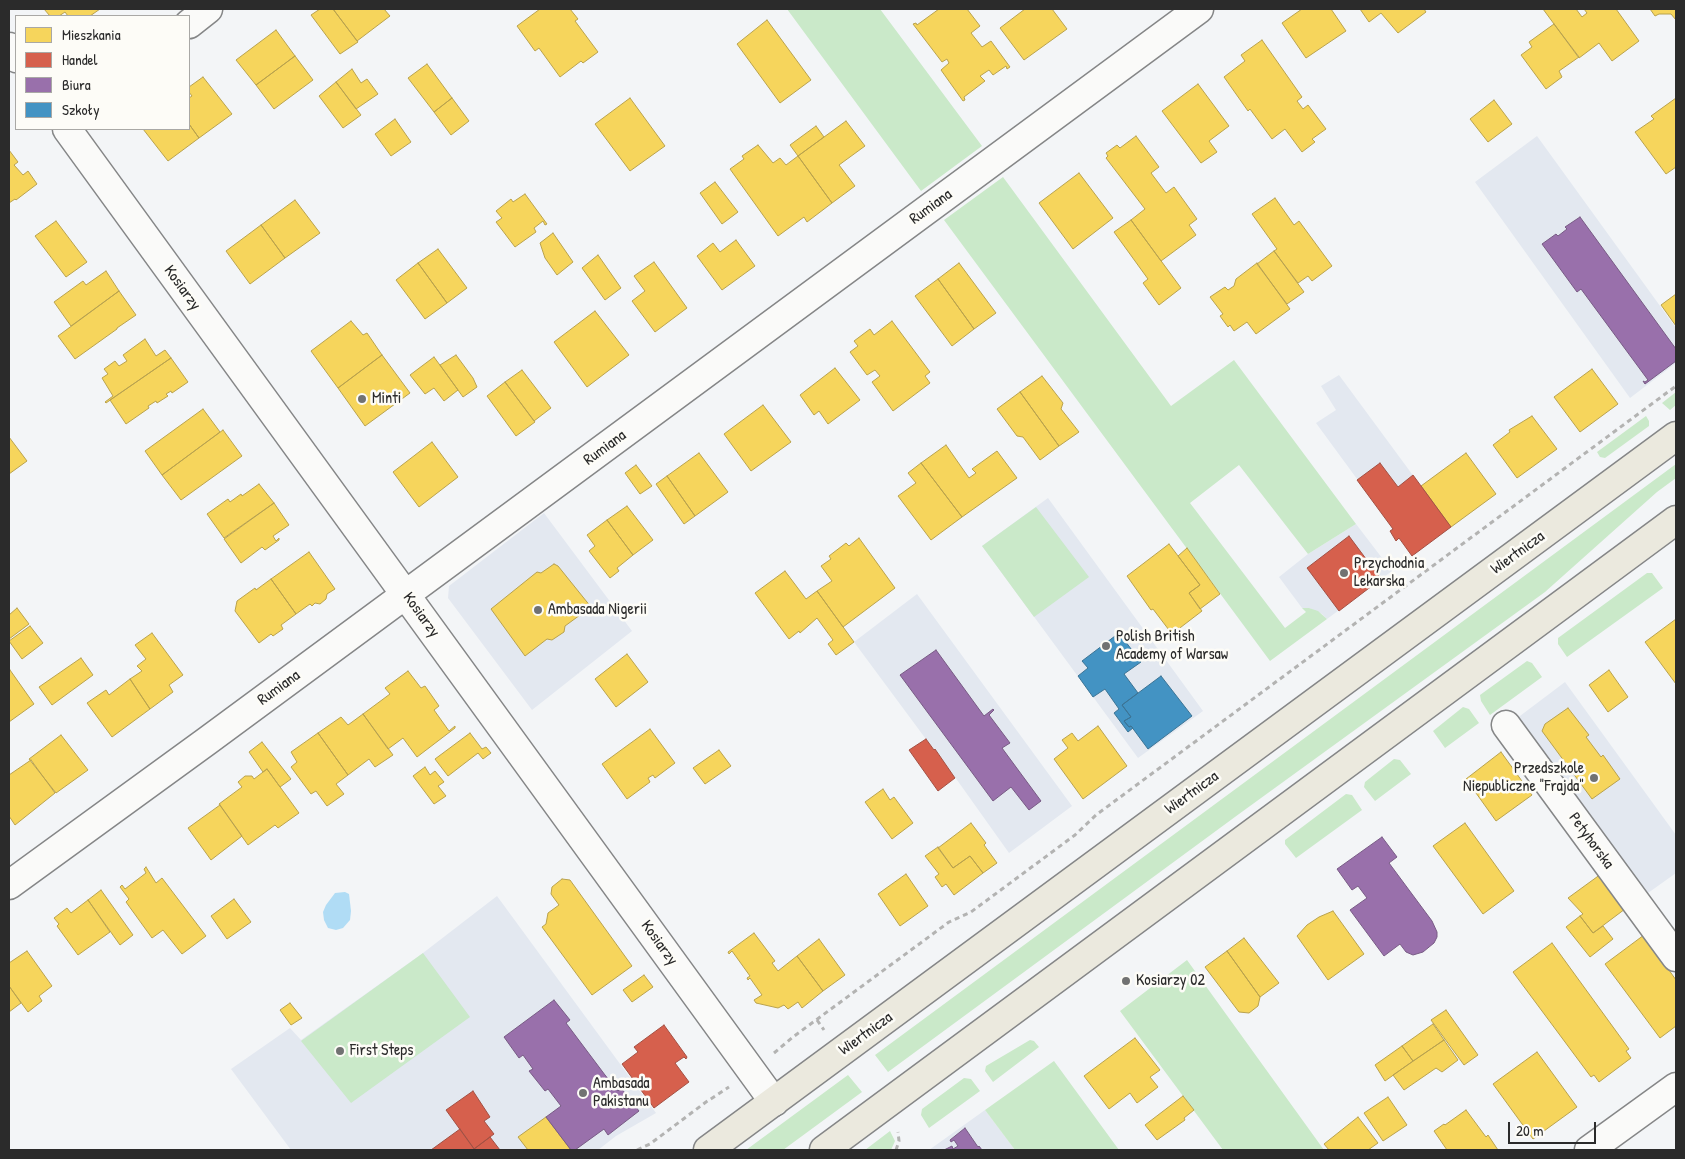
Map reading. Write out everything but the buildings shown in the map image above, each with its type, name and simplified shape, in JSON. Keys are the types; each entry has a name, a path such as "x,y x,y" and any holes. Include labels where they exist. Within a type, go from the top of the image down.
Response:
{"main road":[{"name":"Wiertnicza","path":"708,1150 1676,436"},
{"path":"824,1150 1676,520"}],"street":[{"path":"190,23 208,9"},
{"name":"Rumiana","path":"9,885 406,595 1199,9"},
{"name":"Kosiarzy","path":"68,130 774,1102"},
{"name":"Petyhorska","path":"1506,725 1676,957"},
{"path":"1589,1150 1676,1088"}],"path":[{"path":"769,1058 949,922 970,912 1067,841 1104,809 1676,386"},
{"path":"637,1150 650,1144 706,1102 735,1084"},
{"path":"894,1125 898,1131 899,1141 896,1150"}],"shaded area":[{"path":"1537,136 1676,328 1676,363 1630,398 1475,182"},
{"path":"1339,375 1451,527 1412,556 1400,538 1396,541 1390,531 1393,528 1316,423 1336,410 1321,386"},
{"name":"Polish British Academy of Warsaw","path":"1048,498 1203,711 1138,758 982,546"},
{"path":"544,513 632,631 532,710 448,598 449,586"},
{"path":"1356,524 1392,571 1327,619 1322,614 1309,608 1302,608 1279,577 1308,554"},
{"path":"917,594 1072,806 1009,853 935,749 854,642"},
{"name":"Przedszkole Niepubliczne \"Frajda\"","path":"1565,682 1676,835 1676,873 1641,898 1512,722"},
{"path":"497,896 656,1113 616,1136 598,1150 291,1150 231,1069 290,1028 301,1040 423,953"},
{"path":"985,1110 1015,1150 929,1150"}],"green space":[{"path":"787,9 880,9 982,146 921,191"},
{"path":"1003,177 1171,406 1234,360 1356,524 1308,554 1239,465 1190,503 1285,628 1306,612 1302,608 1318,611 1327,619 1270,661 944,220"},
{"path":"1676,392 1676,405 1670,410 1662,403"},
{"path":"1646,416 1649,426 1605,458 1600,457 1597,452"},
{"path":"1676,464 1676,478 1657,492 1545,592 888,1072 875,1055"},
{"path":"1036,507 1089,577 1034,617 982,546"},
{"path":"1647,573 1652,573 1663,588 1567,657 1558,644 1558,638"},
{"path":"1527,661 1532,663 1542,677 1490,715 1481,701 1480,695"},
{"path":"1463,707 1469,709 1479,723 1445,748 1433,731"},
{"path":"1394,759 1400,760 1411,774 1375,801 1364,787 1365,782"},
{"path":"1346,794 1352,795 1362,810 1296,858 1285,844 1285,840"},
{"path":"423,953 470,1017 351,1103 301,1041"},
{"path":"1187,960 1324,1150 1223,1150 1120,1011"},
{"path":"1030,1040 1034,1041 1039,1047 993,1082 985,1071 986,1066"},
{"path":"1054,1061 1119,1150 1015,1150 985,1110"},
{"path":"848,1075 862,1092 783,1150 746,1150"},
{"path":"964,1078 971,1079 980,1091 929,1128 921,1115 922,1109"},
{"path":"890,1131 895,1141 891,1150 865,1150"}],"water":[{"path":"345,892 349,894 350,920 343,928 336,930 328,928 323,912 326,905 335,893"}],"place":[{"name":"Minti","path":"362,399"},
{"name":"Przychodnia Lekarska","path":"1344,573"},
{"name":"Ambasada Nigerii","path":"538,610"},
{"name":"Polish British Academy of Warsaw","path":"1106,646"},
{"name":"Przedszkole Niepubliczne \"Frajda\"","path":"1594,778"},
{"name":"Kosiarzy 02","path":"1126,981"},
{"name":"First Steps","path":"340,1051"},
{"name":"Ambasada Pakistanu","path":"583,1093"}]}
